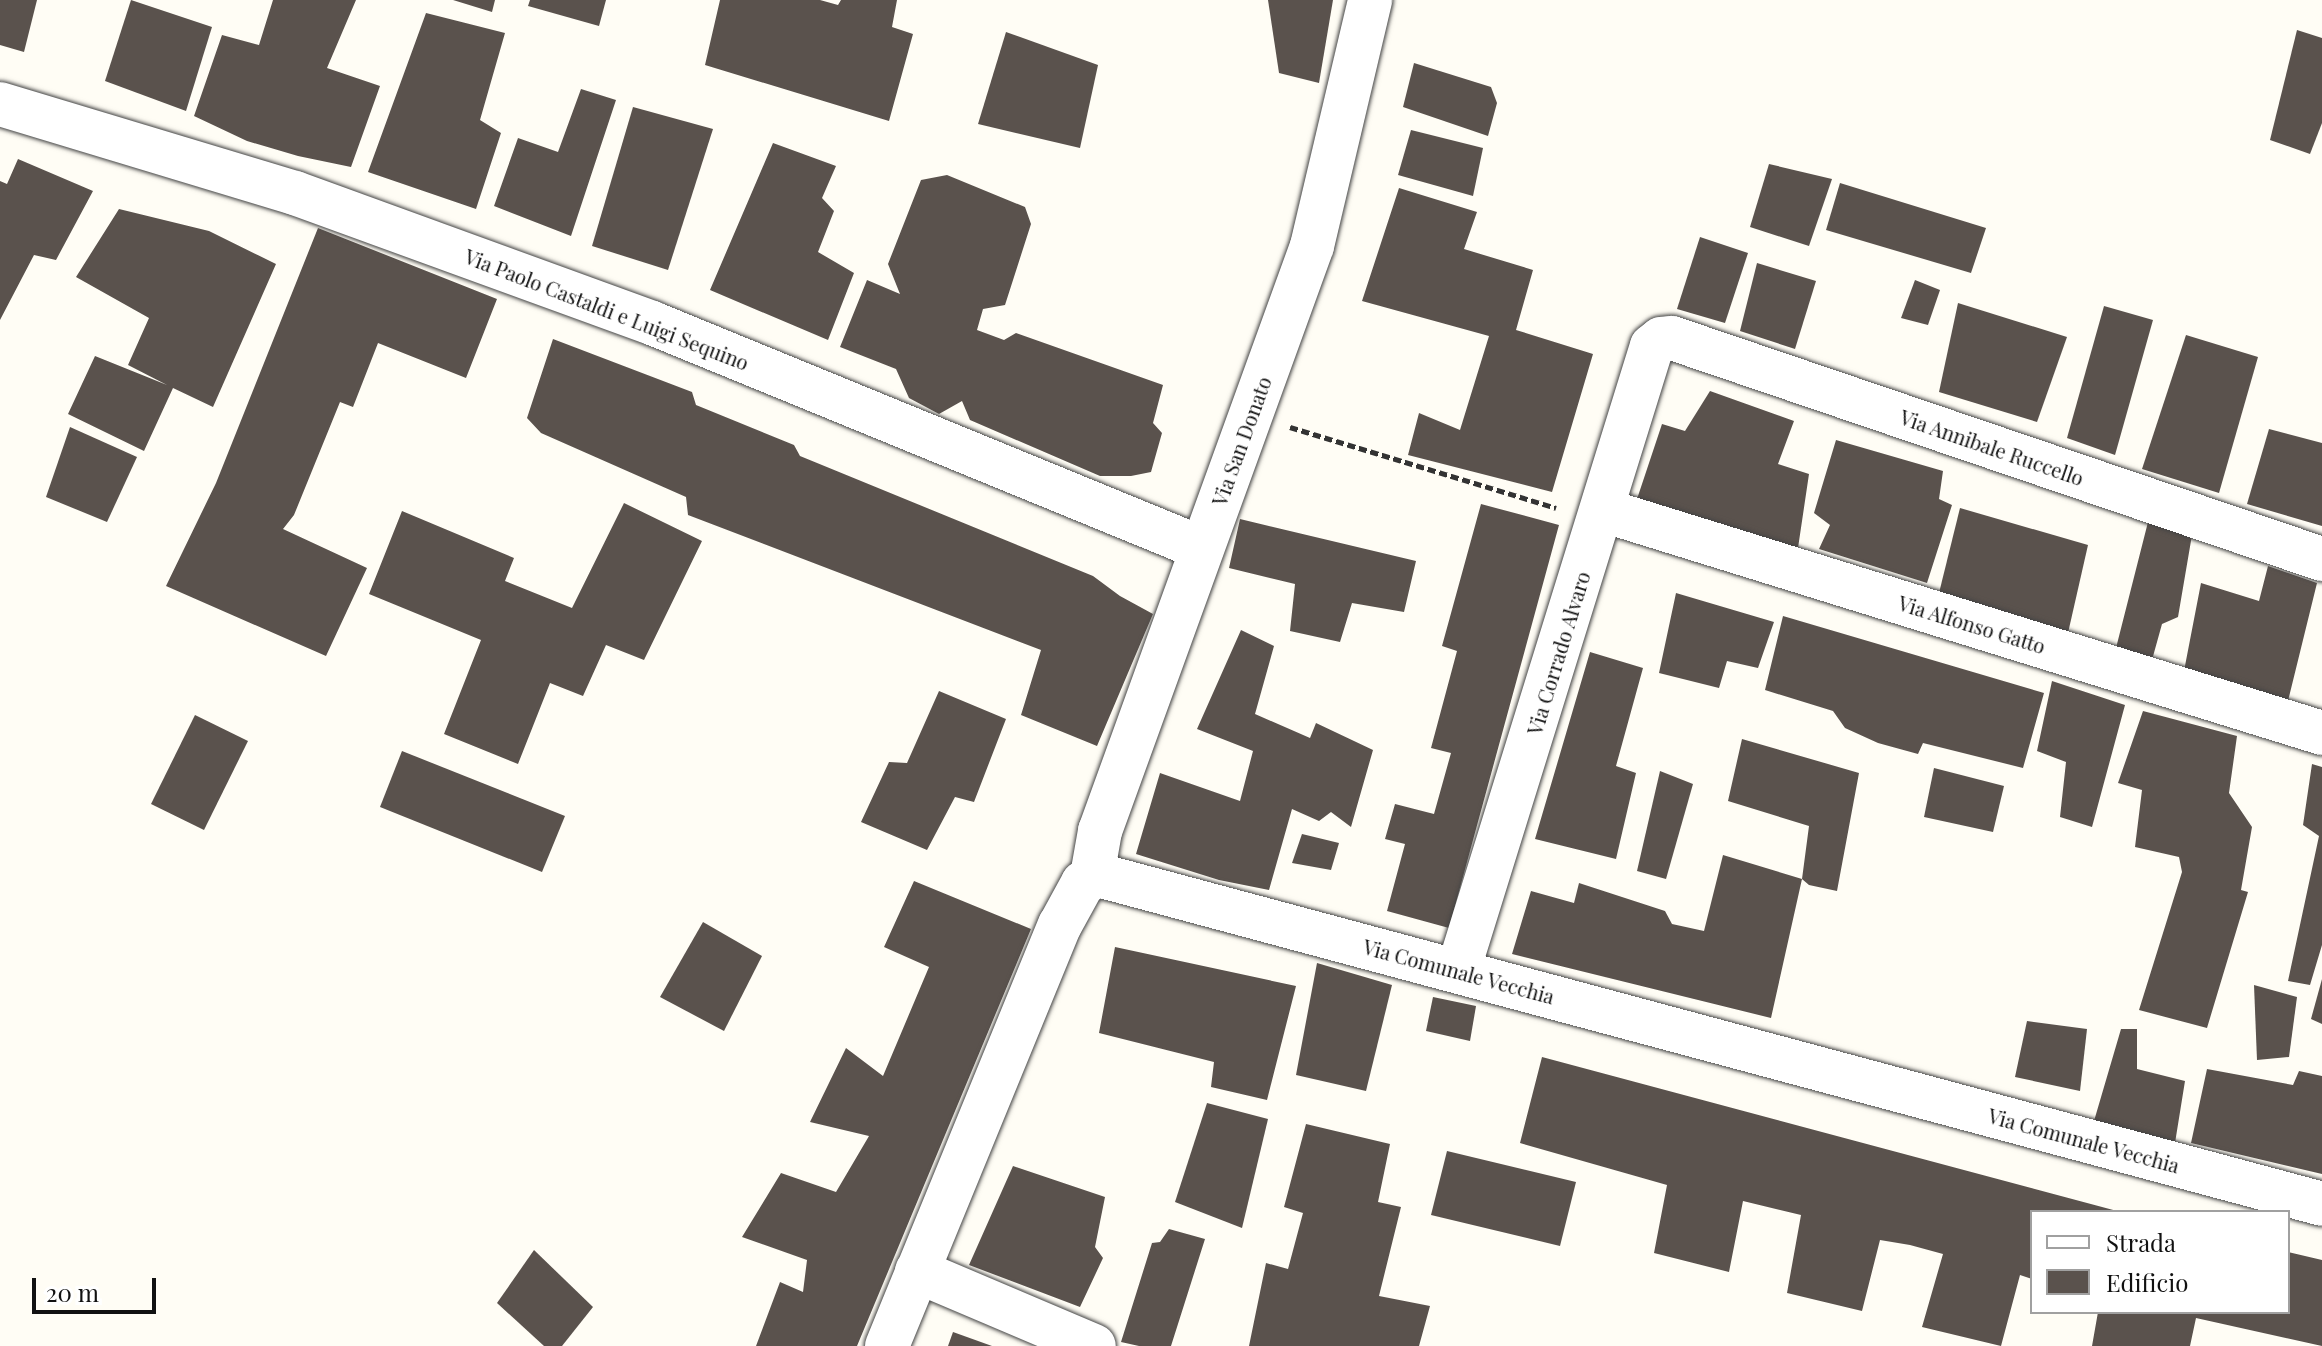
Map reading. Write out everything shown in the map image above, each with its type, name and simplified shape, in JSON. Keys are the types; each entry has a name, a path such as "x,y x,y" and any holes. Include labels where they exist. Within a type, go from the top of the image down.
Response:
{"street":[{"name":"Via San Donato","path":"1092,876 1100,831 1312,246 1370,0"},
{"name":"Via Paolo Castaldi e Luigi Sequino","path":"0,104 295,193 652,323 1201,548"},
{"name":"Via Annibale Ruccello","path":"1661,339 1672,338 2322,559"},
{"name":"Via Corrado Alvaro","path":"1458,971 1610,519 1652,346 1661,339"},
{"name":"Via Alfonso Gatto","path":"1610,519 2322,733"},
{"name":"Via Comunale Vecchia","path":"1092,876 1106,876 2322,1204"},
{"path":"887,1346 1060,925 1083,883 1092,876"},
{"path":"917,1271 1094,1346"}],"path":[{"path":"1251,415 1610,519"}],"building":[{"path":"0,0 37,0 24,52 0,45"},
{"path":"131,0 212,27 186,111 105,81"},
{"path":"273,0 356,0 327,68 380,86 351,167 247,141 194,116 222,35 259,45"},
{"path":"453,0 495,0 492,12"},
{"path":"530,0 606,0 599,26 528,6"},
{"path":"720,0 820,0 838,5 841,0 897,0 892,27 913,34 889,121 705,65"},
{"path":"1268,0 1333,0 1319,83 1279,73"},
{"path":"426,13 505,33 480,120 501,133 476,209 368,172"},
{"path":"2297,30 2322,38 2322,123 2310,154 2270,140"},
{"path":"1006,32 1098,65 1080,148 978,124"},
{"path":"1414,63 1491,87 1497,103 1488,136 1403,107"},
{"path":"581,89 616,100 571,236 494,206 518,138 558,152"},
{"path":"633,107 713,129 668,270 592,246"},
{"path":"1411,130 1483,148 1473,196 1398,175"},
{"path":"773,143 836,166 822,198 834,211 818,252 854,273 828,340 710,290"},
{"path":"18,159 93,191 56,260 34,255 0,320 0,181 7,184"},
{"path":"1769,164 1832,179 1809,246 1750,227"},
{"path":"947,175 1025,207 1031,224 1005,305 983,309 977,330 1004,340 1016,333 1163,385 1153,423 1162,433 1151,472 1131,476 1100,476 970,420 962,401 939,414 909,398 896,369 840,347 867,280 900,294 888,264 921,180"},
{"path":"1840,183 1986,228 1971,273 1826,230"},
{"path":"1399,188 1477,212 1464,249 1533,270 1516,330 1593,354 1552,492 1408,455 1419,413 1460,430 1489,336 1362,301"},
{"path":"119,209 209,231 276,264 213,407 173,388 144,451 68,414 95,356 167,385 128,365 149,318 76,277"},
{"path":"318,228 497,299 466,378 378,343 353,407 340,402 294,515 283,529 367,568 326,656 166,586 216,483"},
{"path":"1700,237 1748,253 1725,323 1677,309"},
{"path":"1757,263 1816,281 1795,349 1740,331"},
{"path":"1915,280 1940,290 1928,325 1901,318"},
{"path":"1958,303 2067,337 2037,422 1939,392"},
{"path":"2104,306 2153,320 2115,455 2067,438"},
{"path":"2186,335 2258,357 2219,493 2142,469"},
{"path":"553,339 692,392 696,405 794,445 800,456 1093,576 1120,596 1153,614 1097,746 1021,715 1041,650 688,515 686,497 541,433 527,418"},
{"path":"1710,391 1794,421 1778,464 1809,474 1798,548 1637,499 1662,424 1685,431"},
{"path":"70,427 137,457 107,522 46,497"},
{"path":"2269,429 2322,443 2322,526 2247,504"},
{"path":"1836,440 1943,471 1939,499 1952,505 1927,583 1819,549 1830,525 1814,513"},
{"path":"624,503 702,541 644,660 606,645 583,696 550,683 518,764 444,734 481,640 369,594 402,511 514,558 505,581 572,608"},
{"path":"1481,504 1559,525 1449,928 1387,911 1405,844 1385,839 1395,804 1434,814 1451,753 1431,748 1457,651 1442,646"},
{"path":"1960,508 2088,545 2068,633 1939,593"},
{"path":"1240,519 1416,561 1404,612 1352,603 1340,642 1290,631 1295,584 1229,568"},
{"path":"2148,522 2192,535 2178,617 2162,624 2152,660 2116,648"},
{"path":"2268,566 2317,583 2288,701 2184,671 2201,583 2259,601"},
{"path":"1676,593 1774,622 1758,668 1727,661 1719,688 1659,673"},
{"path":"1783,616 2044,693 2023,768 1923,743 1918,754 1878,743 1845,728 1833,711 1765,690"},
{"path":"1241,630 1274,646 1255,714 1310,738 1316,723 1373,750 1351,827 1331,812 1319,821 1292,809 1269,890 1219,880 1136,854 1160,773 1240,801 1253,751 1197,729"},
{"path":"1590,652 1643,668 1616,766 1636,773 1616,859 1535,839"},
{"path":"2052,681 2125,705 2092,827 2060,817 2066,762 2037,751"},
{"path":"939,691 1006,719 974,802 955,797 927,850 861,822 889,762 907,763"},
{"path":"2143,711 2237,736 2229,793 2252,827 2241,890 2248,892 2207,1028 2139,1010 2182,872 2179,857 2135,847 2142,790 2118,783"},
{"path":"195,715 248,741 204,830 151,804"},
{"path":"1742,739 1859,773 1837,891 1809,885 1802,879 1809,826 1728,801"},
{"path":"402,751 565,816 542,872 380,807"},
{"path":"2312,764 2322,767 2322,945 2310,985 2288,981 2319,836 2303,825"},
{"path":"1934,768 2004,786 1993,832 1924,817"},
{"path":"1660,771 1693,784 1666,879 1637,871"},
{"path":"1302,834 1339,843 1331,870 1292,863"},
{"path":"1723,855 1802,879 1771,1018 1512,954 1531,891 1574,903 1579,883 1665,911 1672,924 1704,931"},
{"path":"914,881 1031,929 857,1346 756,1346 780,1282 803,1292 807,1260 742,1237 781,1173 836,1192 869,1136 810,1122 846,1048 883,1076 929,967 884,947"},
{"path":"703,922 762,956 724,1031 660,997"},
{"path":"1115,947 1296,986 1267,1100 1211,1087 1214,1062 1099,1033"},
{"path":"1317,963 1392,985 1366,1091 1296,1075"},
{"path":"2322,979 2322,1024 2311,1019"},
{"path":"2254,985 2297,997 2289,1057 2257,1060"},
{"path":"1433,997 1476,1006 1470,1041 1426,1031"},
{"path":"2027,1021 2087,1029 2080,1091 2015,1077"},
{"path":"2121,1029 2137,1029 2137,1069 2185,1081 2175,1143 2094,1121"},
{"path":"1542,1057 2113,1210 2030,1210 2030,1278 2020,1275 2001,1346 1922,1327 1943,1254 1880,1240 1862,1311 1787,1293 1801,1215 1743,1201 1729,1272 1654,1253 1667,1185 1520,1143"},
{"path":"2207,1069 2293,1085 2299,1071 2322,1076 2322,1174 2191,1143"},
{"path":"1207,1103 1268,1119 1242,1228 1175,1202"},
{"path":"1306,1124 1390,1144 1378,1202 1401,1207 1379,1296 1430,1306 1419,1346 1249,1346 1266,1263 1288,1269 1303,1213 1284,1207"},
{"path":"1447,1151 1576,1182 1560,1246 1431,1215"},
{"path":"1013,1166 1105,1197 1095,1247 1103,1258 1080,1307 969,1265"},
{"path":"1169,1229 1205,1239 1171,1346 1139,1346 1121,1342 1152,1243 1160,1242"},
{"path":"534,1250 593,1307 562,1346 544,1346 497,1303"},
{"path":"2290,1252 2322,1260 2322,1346 2196,1318 2190,1346 2092,1346 2098,1314 2290,1314"},
{"path":"953,1332 992,1346 948,1346"}]}
